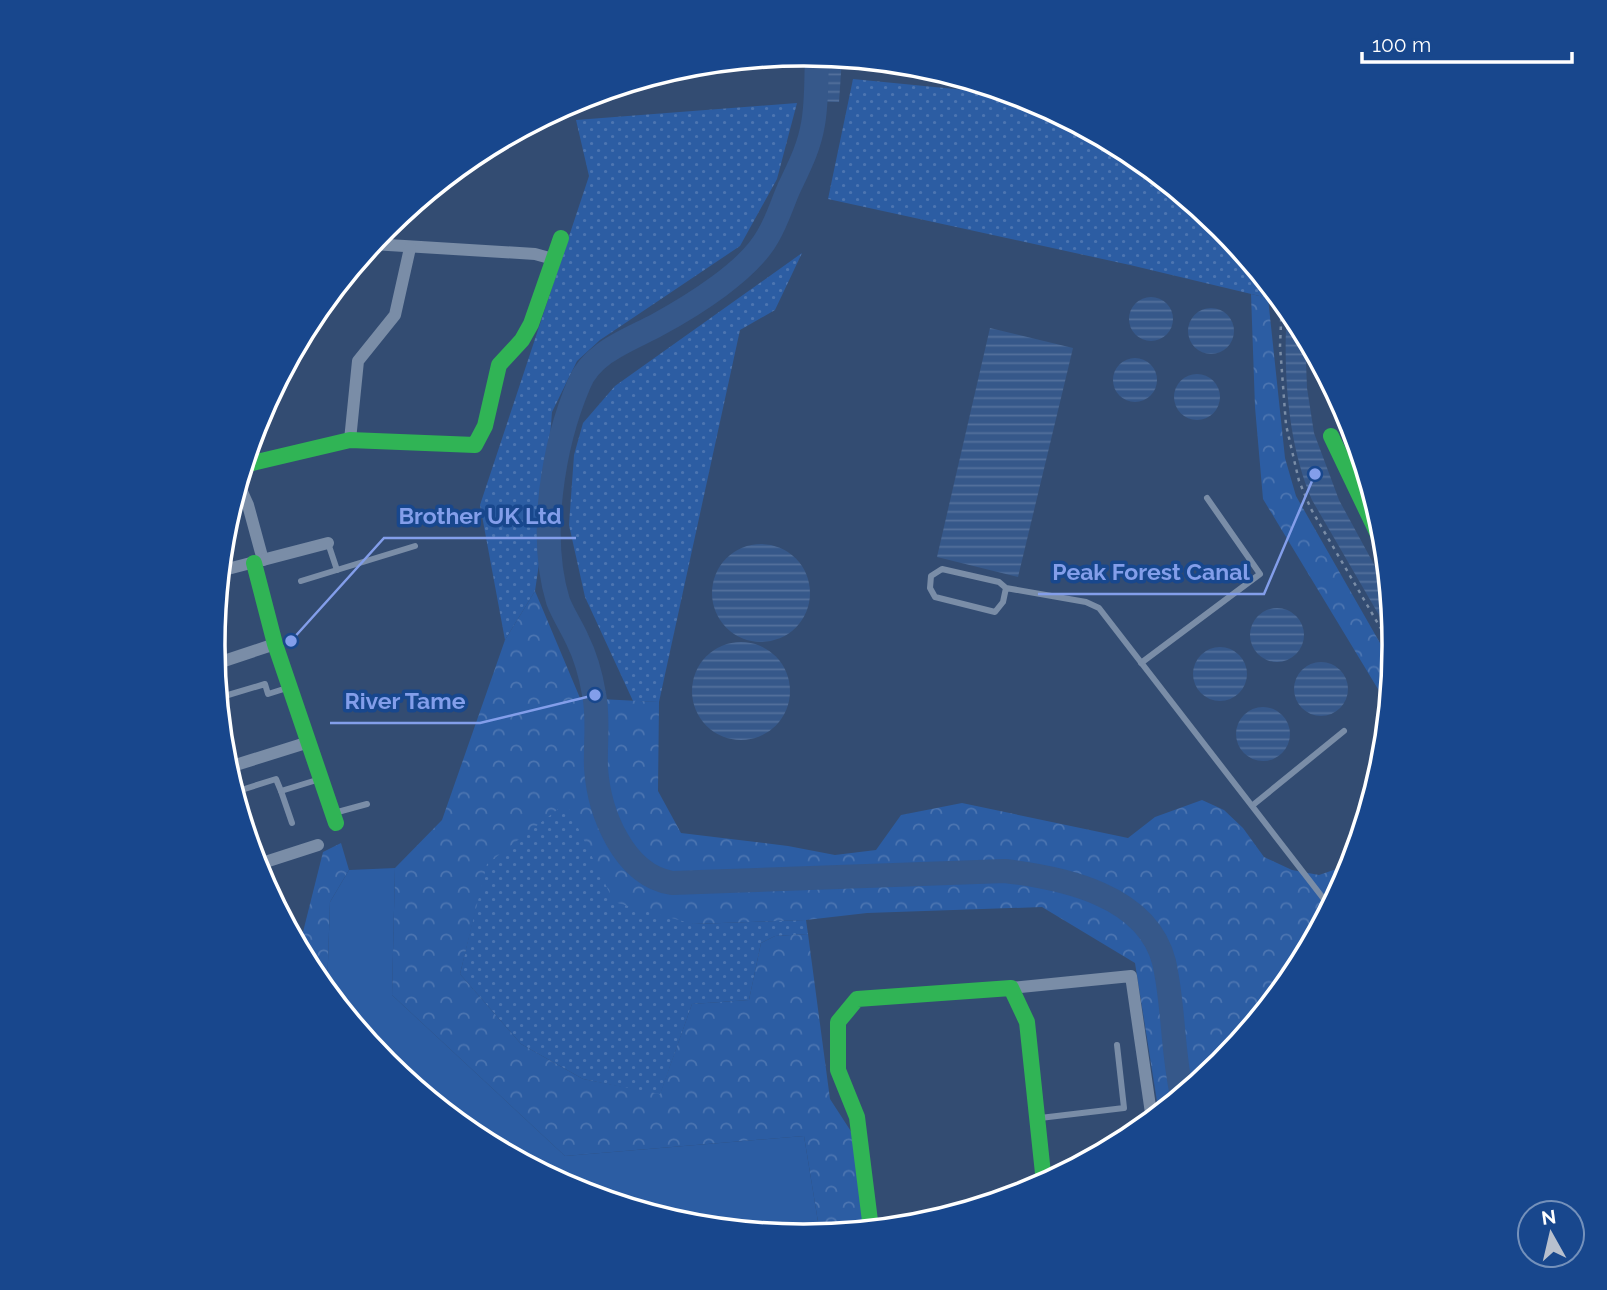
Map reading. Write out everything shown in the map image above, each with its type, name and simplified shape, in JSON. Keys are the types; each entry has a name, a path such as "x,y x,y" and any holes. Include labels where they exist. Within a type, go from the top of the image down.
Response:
{"street":[{"path":"255,462 350,440 475,444 485,426 499,365 522,340 531,324 561,238"},
{"path":"386,245 534,254 553,259"},
{"path":"350,440 358,361 394,315 410,247"},
{"path":"1331,436 1365,507"},
{"path":"244,499 248,505 275,644 334,818"},
{"path":"230,568 328,543"},
{"path":"225,661 275,644"},
{"path":"238,764 309,742"},
{"path":"267,861 318,845"},
{"path":"870,1220 857,1117 838,1070 838,1022 857,999 1131,976 1150,1108"},
{"path":"1011,988 1027,1022 1043,1171"}],"lane":[{"path":"1141,663 1260,574 1207,498"},
{"path":"328,543 337,570"},
{"path":"301,581 415,546"},
{"path":"1006,588 1003,602 995,612 935,597 930,588 931,576 942,569 999,582 1006,588 1086,602 1099,608 1323,898"},
{"path":"227,695 265,684 268,694 290,687"},
{"path":"1253,805 1344,731"},
{"path":"244,789 276,779 292,823"},
{"path":"281,791 321,779"},
{"path":"334,818 368,804"},
{"path":"1037,1118 1124,1108 1117,1045"}],"path":[{"path":"1281,319 1280,346 1286,425 1299,481 1311,509 1382,630"}],"green space":[{"path":"853,79 967,90 1059,126 1125,164 1156,186 1213,236 1265,297 1130,265 828,199"},
{"path":"797,103 777,179 740,246 600,340 577,361 552,412 535,591 505,640 480,505 589,176 576,120"},
{"path":"802,253 775,310 740,330 659,702 633,701 585,597 569,525 574,455 583,423 615,386"},
{"path":"1251,294 1265,297 1268,302 1285,458 1296,496 1382,646 1380,692 1263,499 1255,407"},
{"path":"535,591 580,698 659,702 658,791 681,833 788,846 835,855 876,850 901,815 962,803 1128,838 1155,817 1202,800 1224,810 1243,828 1264,857 1292,870 1319,875 1337,869 1304,934 1262,997 1213,1054 1157,1103 1135,963 1042,907 867,913 806,920 693,924 614,902 566,803 487,864 460,974 521,1044 583,1079 660,1094 692,1004 749,1000 761,943 775,936 808,934 830,1099 854,1136 866,1220 818,1223 804,1136 565,1156 392,995 395,868 442,820 505,640"},
{"path":"566,802 693,924 806,920 808,934 775,936 761,943 749,1000 692,1004 660,1095 583,1079 521,1044 460,974 486,864"},
{"path":"341,843 349,870 330,902 328,974 303,933 323,852"},
{"path":"395,868 392,995 565,1156 804,1136 818,1223 728,1219 654,1204 618,1193 548,1164 514,1146 451,1104 394,1054 328,974 330,902 349,870"}],"shaded area":[{"path":"806,66 841,68 839,102 807,101"},
{"path":"1151,297 1160,298 1167,303 1172,310 1172,328 1167,335 1160,340 1151,341 1142,340 1135,335 1130,328 1129,319 1130,310 1135,303 1142,298"},
{"path":"1211,308 1227,315 1234,331 1227,347 1211,354 1195,347 1188,331 1195,315"},
{"path":"1287,327 1306,359 1314,433 1339,500 1377,570 1381,619 1312,500 1304,478 1292,430"},
{"path":"990,328 1073,348 1018,577 937,557"},
{"path":"1135,358 1144,359 1151,364 1156,371 1156,389 1151,396 1144,401 1135,402 1126,401 1119,396 1114,389 1113,380 1114,371 1119,364 1126,359"},
{"path":"1197,374 1213,381 1220,397 1213,413 1197,420 1181,413 1174,397 1181,381"},
{"path":"761,544 780,548 796,558 806,574 810,593 806,612 796,628 780,638 761,642 742,638 726,628 716,612 712,593 716,574 726,558 742,548"},
{"path":"1282,608 1292,612 1300,620 1304,635 1300,650 1292,658 1272,662 1262,658 1254,650 1250,630 1254,620 1262,612"},
{"path":"741,642 760,646 776,656 786,672 790,691 786,710 776,726 760,736 741,740 722,736 706,726 696,710 692,691 696,672 706,656 722,646"},
{"path":"1220,647 1239,655 1247,674 1239,693 1220,701 1201,693 1193,674 1201,655"},
{"path":"1326,662 1336,666 1344,674 1348,689 1344,704 1336,712 1316,716 1306,712 1298,704 1294,684 1298,674 1306,666"},
{"path":"1263,707 1282,715 1290,734 1282,753 1263,761 1244,753 1236,734 1244,715"}],"waterway":[{"path":"817,67 815,107 809,141 774,224 759,249 734,275 702,298 612,348 593,363 579,384 562,434 551,491 549,548 552,576 558,601 580,645 591,680 596,712 598,785 608,822 627,855 640,868 655,878 672,883 1005,871 1052,879 1100,894 1140,920 1155,939 1167,978 1180,1084"}],"traffic: fast":[{"path":"255,462 350,440 475,445 485,426 499,365 522,340 531,324 561,238"},
{"path":"1331,436 1365,507"},
{"path":"254,563 275,644 336,823"},
{"path":"870,1220 857,1117 838,1070 838,1022 857,999 1011,988 1027,1022 1043,1171"}],"place":[{"name":"Peak Forest Canal","path":"1315,474"},
{"name":"Brother UK Ltd","path":"291,641"},
{"name":"River Tame","path":"595,695"}]}
